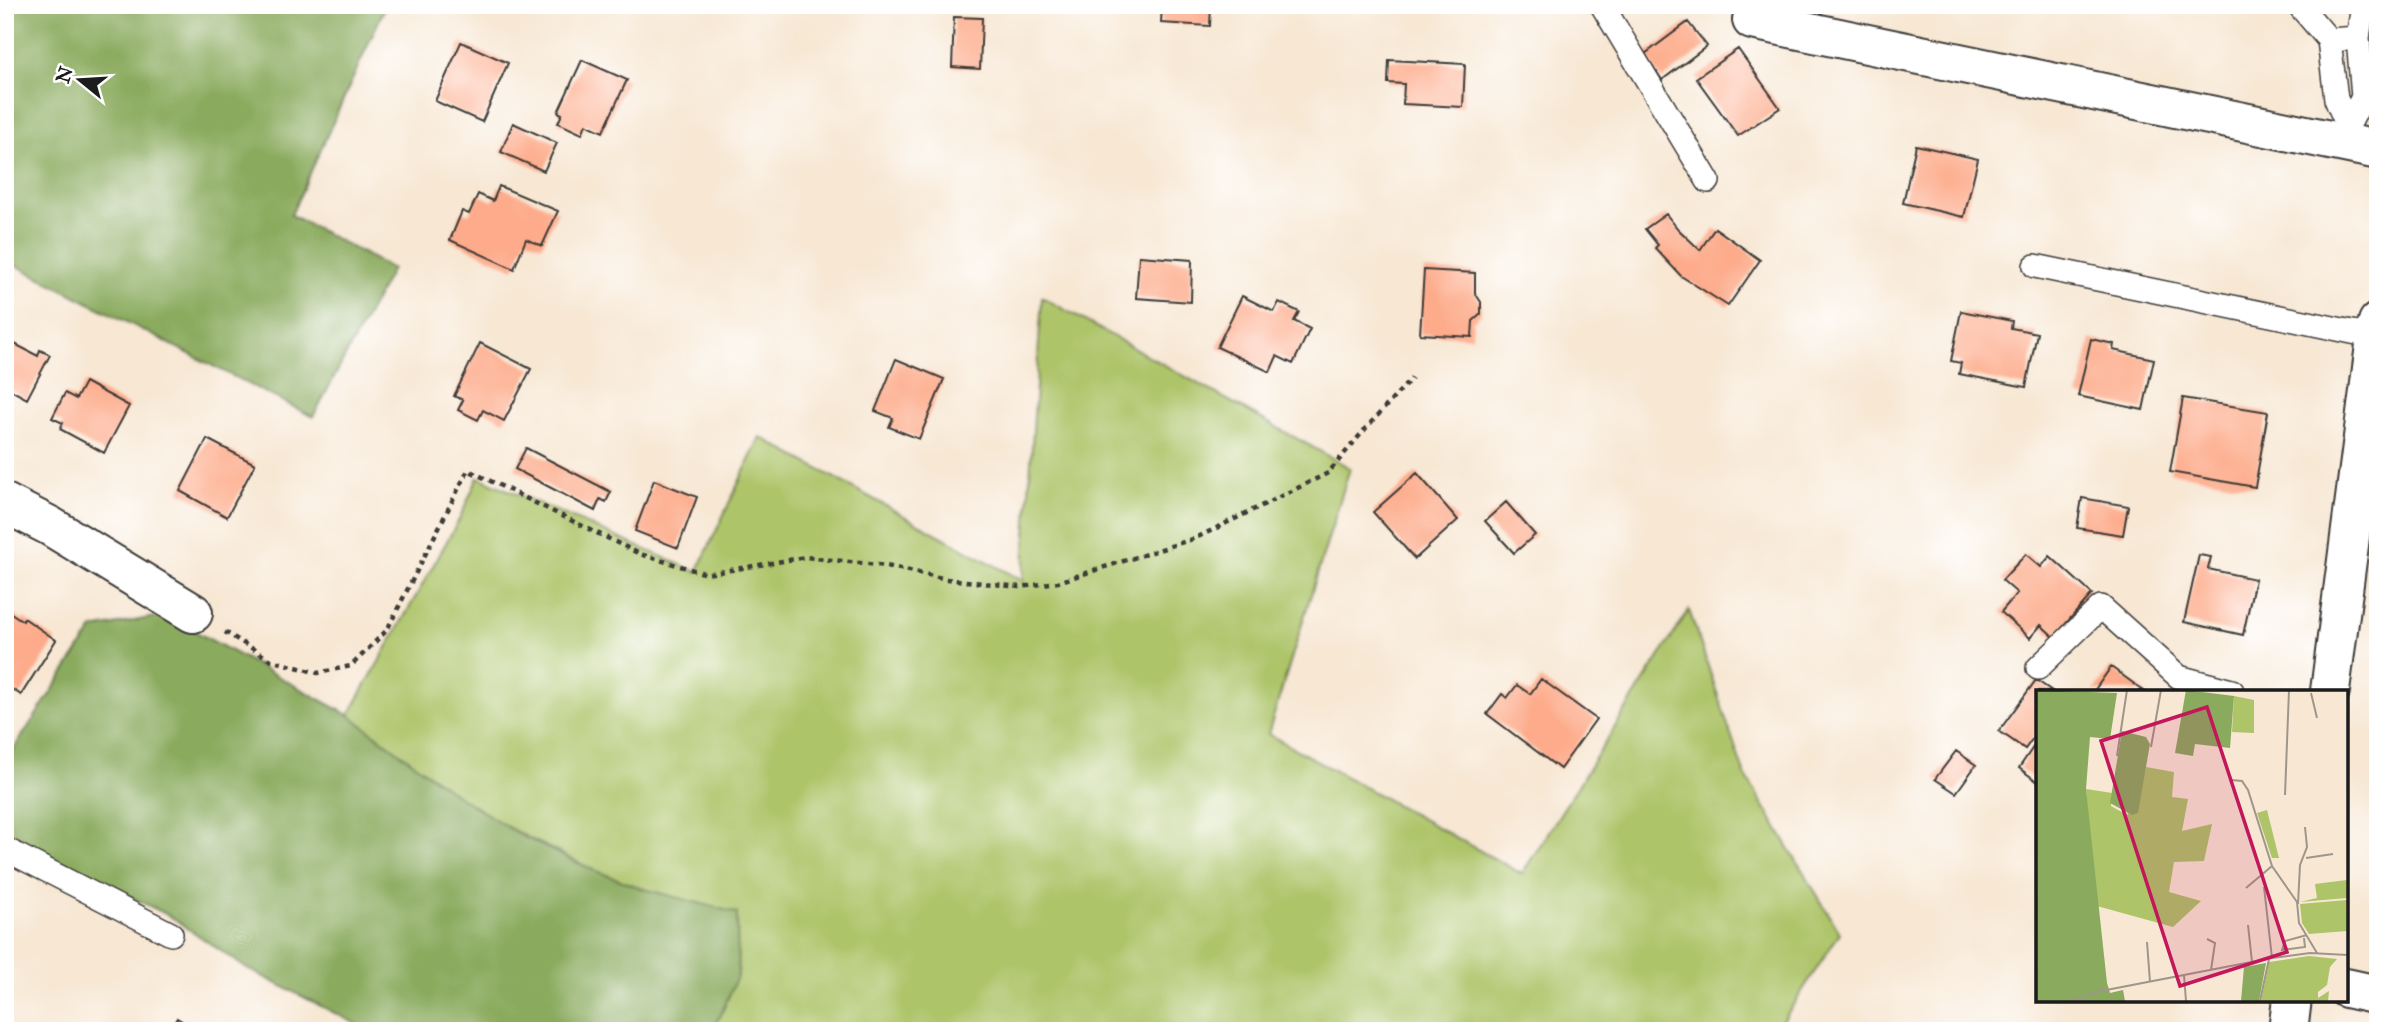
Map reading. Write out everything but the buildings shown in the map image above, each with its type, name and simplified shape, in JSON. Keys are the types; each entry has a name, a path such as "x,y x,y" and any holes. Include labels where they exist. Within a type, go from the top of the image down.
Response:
{"street":[{"path":"1752,20 2358,140"},
{"path":"2330,690 2377,329"},
{"path":"5,503 50,526 193,612"},
{"path":"2348,988 2378,995"},
{"path":"2288,1031 2291,1001"}],"lane":[{"path":"1602,5 1708,181"},
{"path":"2298,5 2329,40 2336,99 2358,140"},
{"path":"2358,140 2363,97 2358,38 2363,5"},
{"path":"2329,40 2358,38"},
{"path":"2035,266 2377,329"},
{"path":"2038,668 2101,607 2179,677 2228,690"},
{"path":"5,849 171,934"}],"path":[{"path":"193,612 271,660 318,673 351,666 387,631 468,470 640,554 707,574 806,557 886,566 947,579 1020,587 1058,582 1196,538 1328,473 1412,378"}],"green space":[{"path":"5,5 386,5 291,215 392,269 313,417 5,260"},
{"path":"1042,297 1350,468 1268,734 1522,874 1689,610 1744,773 1840,933 1776,1031 709,1031 721,1015 644,889 593,870 507,827 455,794 349,715 460,518 478,477 697,572 760,437 1023,581"},
{"path":"165,615 349,715 455,794 522,836 593,870 644,889 737,913 738,974 721,1015 709,1031 370,1031 246,968 168,915 5,838 5,762 93,629"}]}
